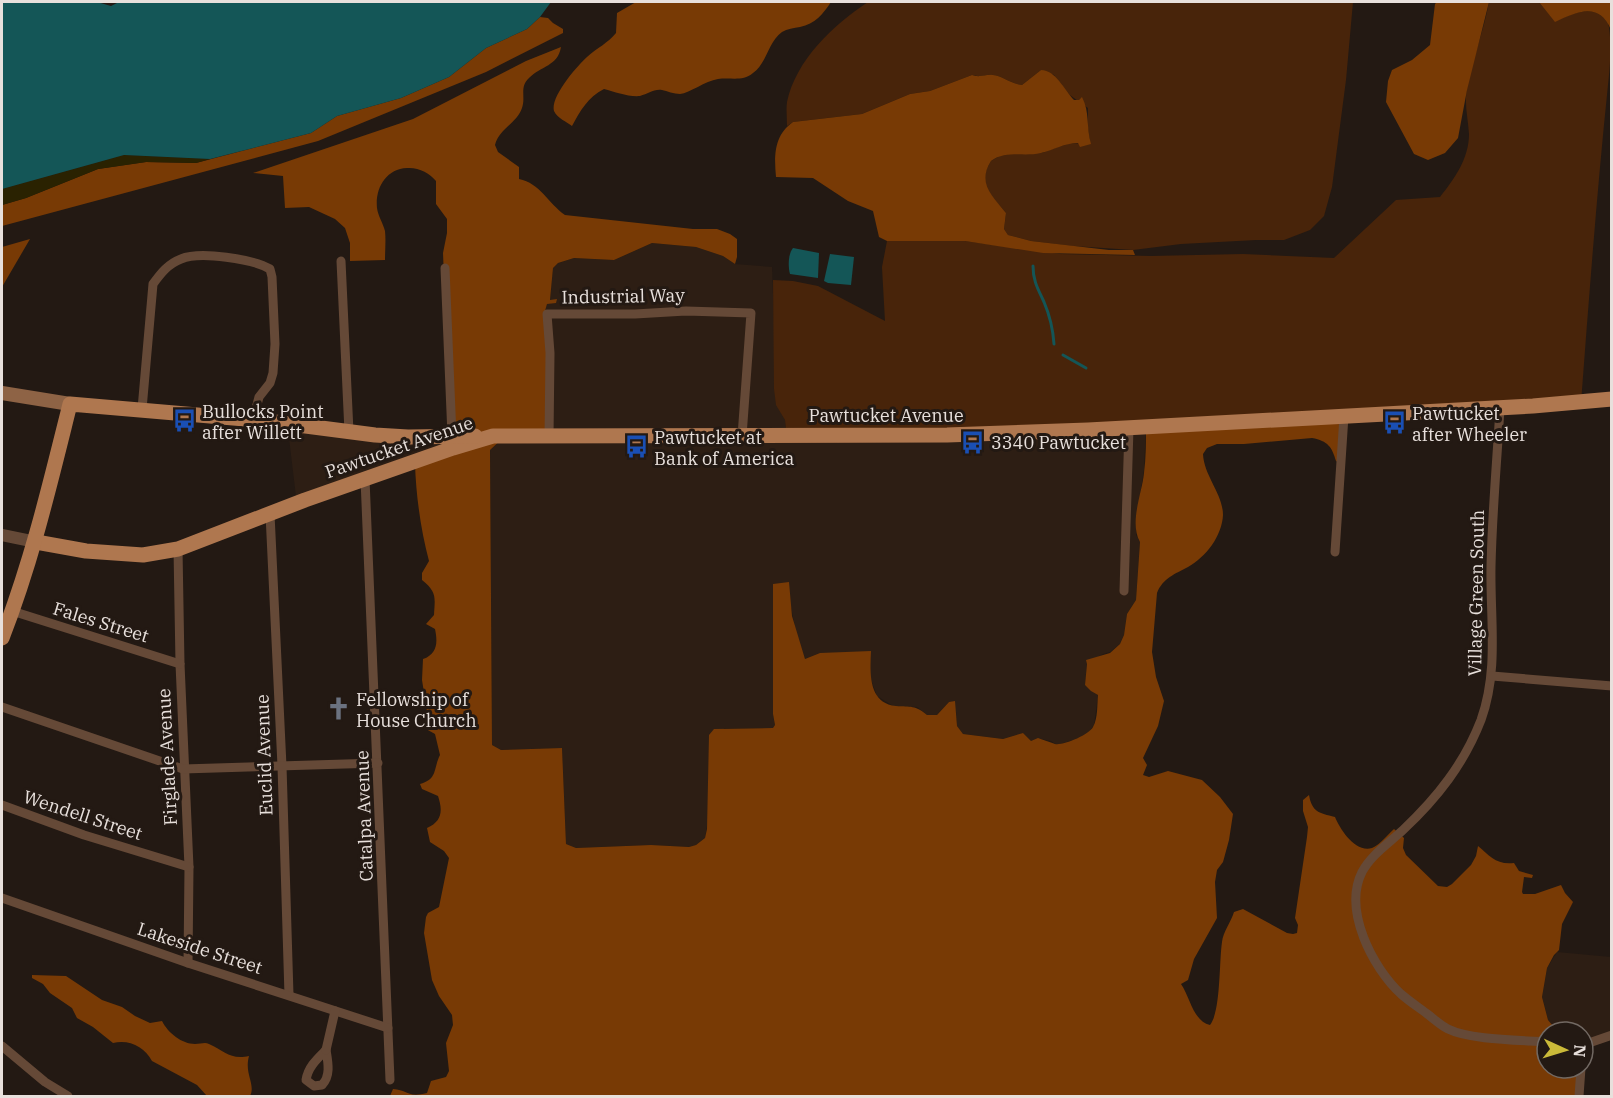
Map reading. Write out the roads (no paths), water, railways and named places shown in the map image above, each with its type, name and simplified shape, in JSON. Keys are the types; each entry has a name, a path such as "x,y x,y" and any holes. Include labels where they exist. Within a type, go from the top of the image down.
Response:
{"main road":[{"path":"2,393 70,404 36,542 2,638"},
{"name":"Pawtucket Avenue","path":"70,404 142,409 452,442 493,436 947,435 1129,428 1500,408 1611,399"},
{"path":"408,437 410,463"},
{"name":"Pawtucket Avenue","path":"36,542 86,551 143,555 178,549 410,463 452,442"}],"street":[{"path":"142,409 153,284 164,270 182,258 191,255 223,258 262,264 270,269 272,277 275,344 273,373 270,383 259,397 252,420"},
{"path":"341,261 349,432"},
{"path":"445,268 452,442"},
{"name":"Industrial Way","path":"549,437 550,352 547,314 635,314 687,311 751,313 742,436"},
{"name":"Village Green South","path":"1500,408 1492,536 1492,676 1481,720 1453,776 1405,828 1369,861 1356,890 1355,906 1369,952 1379,969 1401,994 1449,1029 1469,1035 1535,1041"},
{"path":"1335,552 1344,416"},
{"path":"1124,591 1129,428"},
{"name":"Catalpa Avenue","path":"365,479 390,1080"},
{"name":"Euclid Avenue","path":"270,514 282,766 289,995"},
{"name":"Pawtucket Avenue","path":"2,535 36,542"},
{"name":"Firglade Avenue","path":"178,549 183,769 189,867 188,963"},
{"name":"Fales Street","path":"12,611 180,664"},
{"path":"1492,676 1611,686"},
{"path":"2,707 183,769 378,763"},
{"name":"Wendell Street","path":"2,806 189,867"},
{"name":"Lakeside Street","path":"2,898 188,963 388,1028"},
{"path":"326,1050 335,1011"},
{"path":"1595,1041 1611,1035"},
{"path":"2,1046 45,1082 68,1096"},
{"path":"1579,1096 1580,1080"}],"water":[{"path":"2,2 97,2 111,6 119,2 551,2 527,29 486,48 449,77 401,98 337,116 311,133 210,159 124,155 2,189"},
{"path":"793,248 819,253 818,278 790,274 789,261"},
{"path":"830,254 854,257 851,285 824,281"}],"waterway":[{"path":"1033,266 1035,281 1050,317 1054,344"},
{"path":"1063,355 1086,368"}],"place":[{"name":"Bullocks Point after Willett","path":"184,421"},
{"name":"Pawtucket after Wheeler","path":"1394,423"},
{"name":"3340 Pawtucket","path":"973,442"},
{"name":"Pawtucket at Bank of America","path":"636,447"},
{"name":"Fellowship of House Church","path":"338,709"}]}
